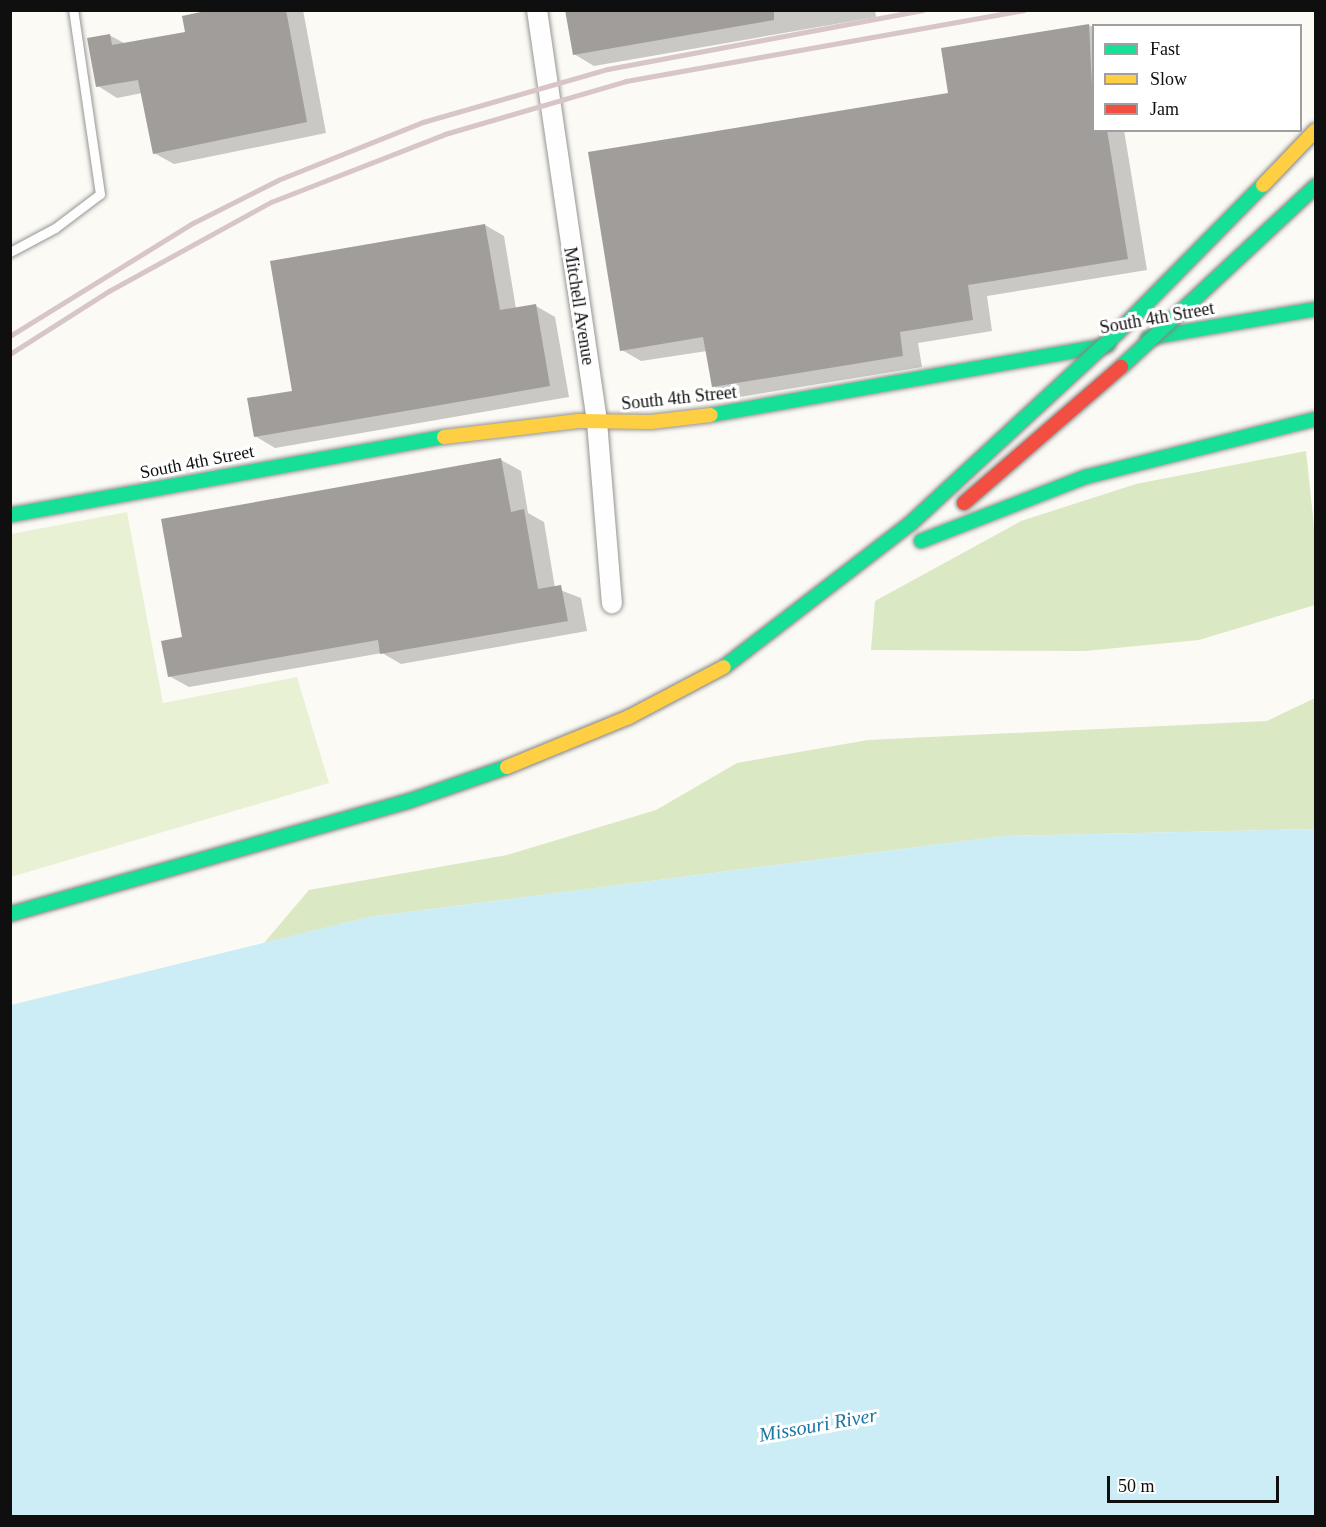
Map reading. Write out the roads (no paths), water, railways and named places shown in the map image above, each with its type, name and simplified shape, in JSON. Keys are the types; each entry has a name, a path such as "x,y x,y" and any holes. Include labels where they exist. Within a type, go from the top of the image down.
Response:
{"main road":[{"path":"10,915 409,801 518,764 629,717 735,661 911,523 1200,250 1316,130"},
{"path":"1200,250 1316,187"},
{"path":"1316,187 1165,328 916,544 1096,474 1316,419"},
{"name":"South 4th Street","path":"10,515 408,441 597,422 712,415 1316,309"},
{"path":"10,915 408,802 527,760 628,717 733,661 881,566"}],"street":[{"name":"Mitchell Avenue","path":"537,10 597,422 612,603"}],"lane":[{"path":"10,252 55,228 100,194 73,10"}],"water":[{"name":"Missouri River","path":"1315,829 1315,1516 11,1516 11,1005 369,917 1004,836"}],"railway":[{"path":"10,336 193,223 278,180 423,122 608,69 923,10"},
{"path":"10,354 109,291 271,202 445,134 626,81 1024,10"}]}
